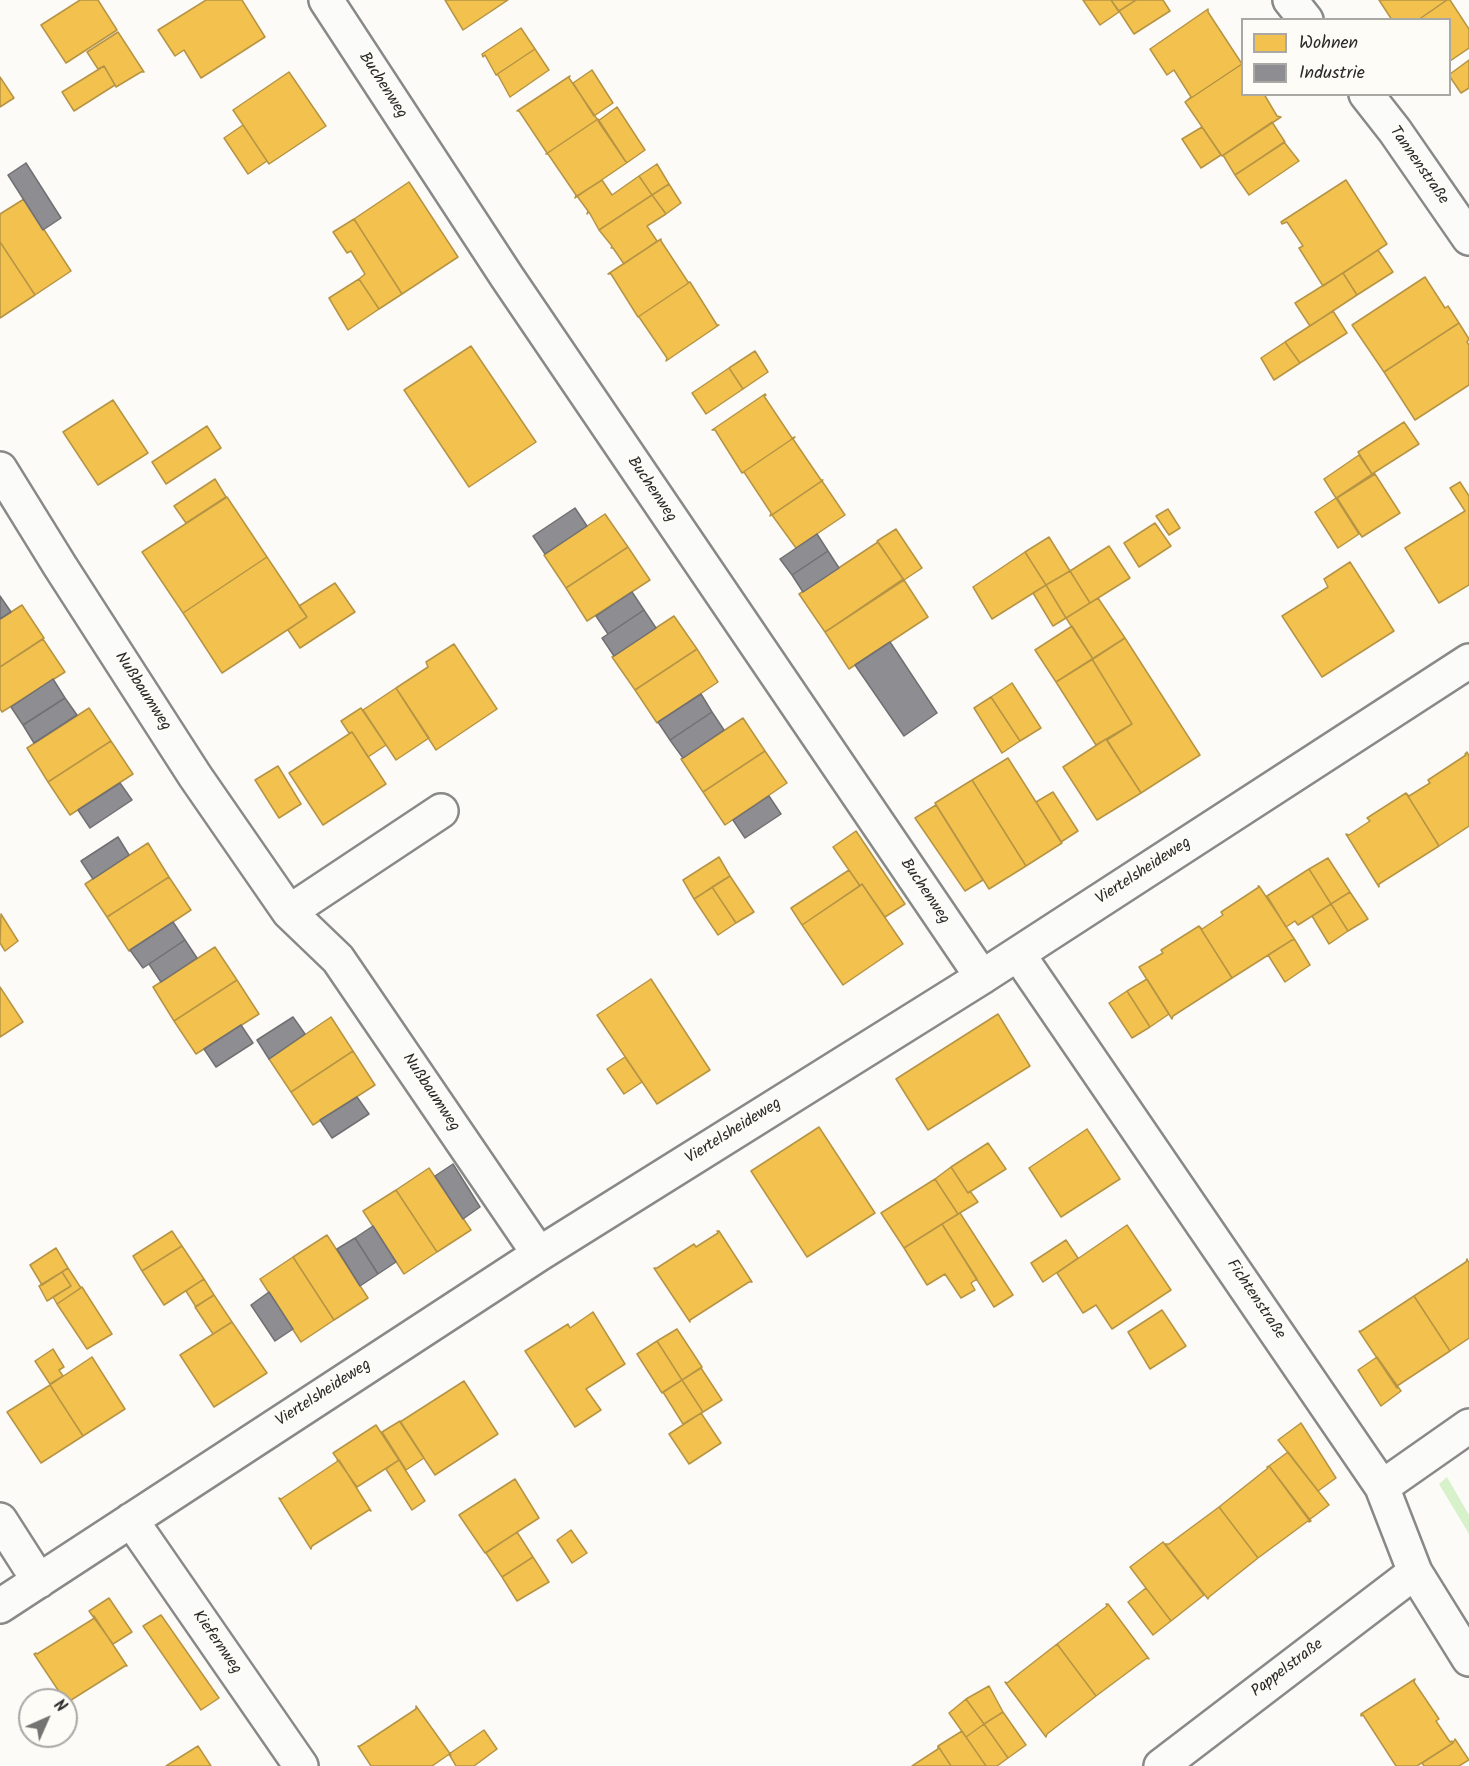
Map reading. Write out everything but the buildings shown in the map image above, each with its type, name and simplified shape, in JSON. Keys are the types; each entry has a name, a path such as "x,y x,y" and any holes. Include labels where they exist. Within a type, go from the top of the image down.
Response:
{"street":[{"name":"Buchenweg","path":"326,0 507,277 982,977"},
{"path":"1290,0 1304,18"},
{"name":"Tannenstraße","path":"1368,96 1395,131 1469,238"},
{"name":"Nußbaumweg","path":"0,469 195,776 289,912 338,959 539,1254"},
{"name":"Viertelsheideweg","path":"0,1606 539,1254 982,977 1469,661"},
{"path":"289,912 441,811"},
{"name":"Fichtenstraße","path":"1018,954 1382,1487 1415,1572 1469,1659"},
{"path":"1382,1487 1469,1426"},
{"path":"0,1520 39,1581"},
{"name":"Kiefernweg","path":"131,1520 301,1766"},
{"name":"Pappelstraße","path":"1161,1766 1415,1572"}],"green space":[{"path":"1447,1477 1469,1515 1469,1534 1439,1484"}]}
